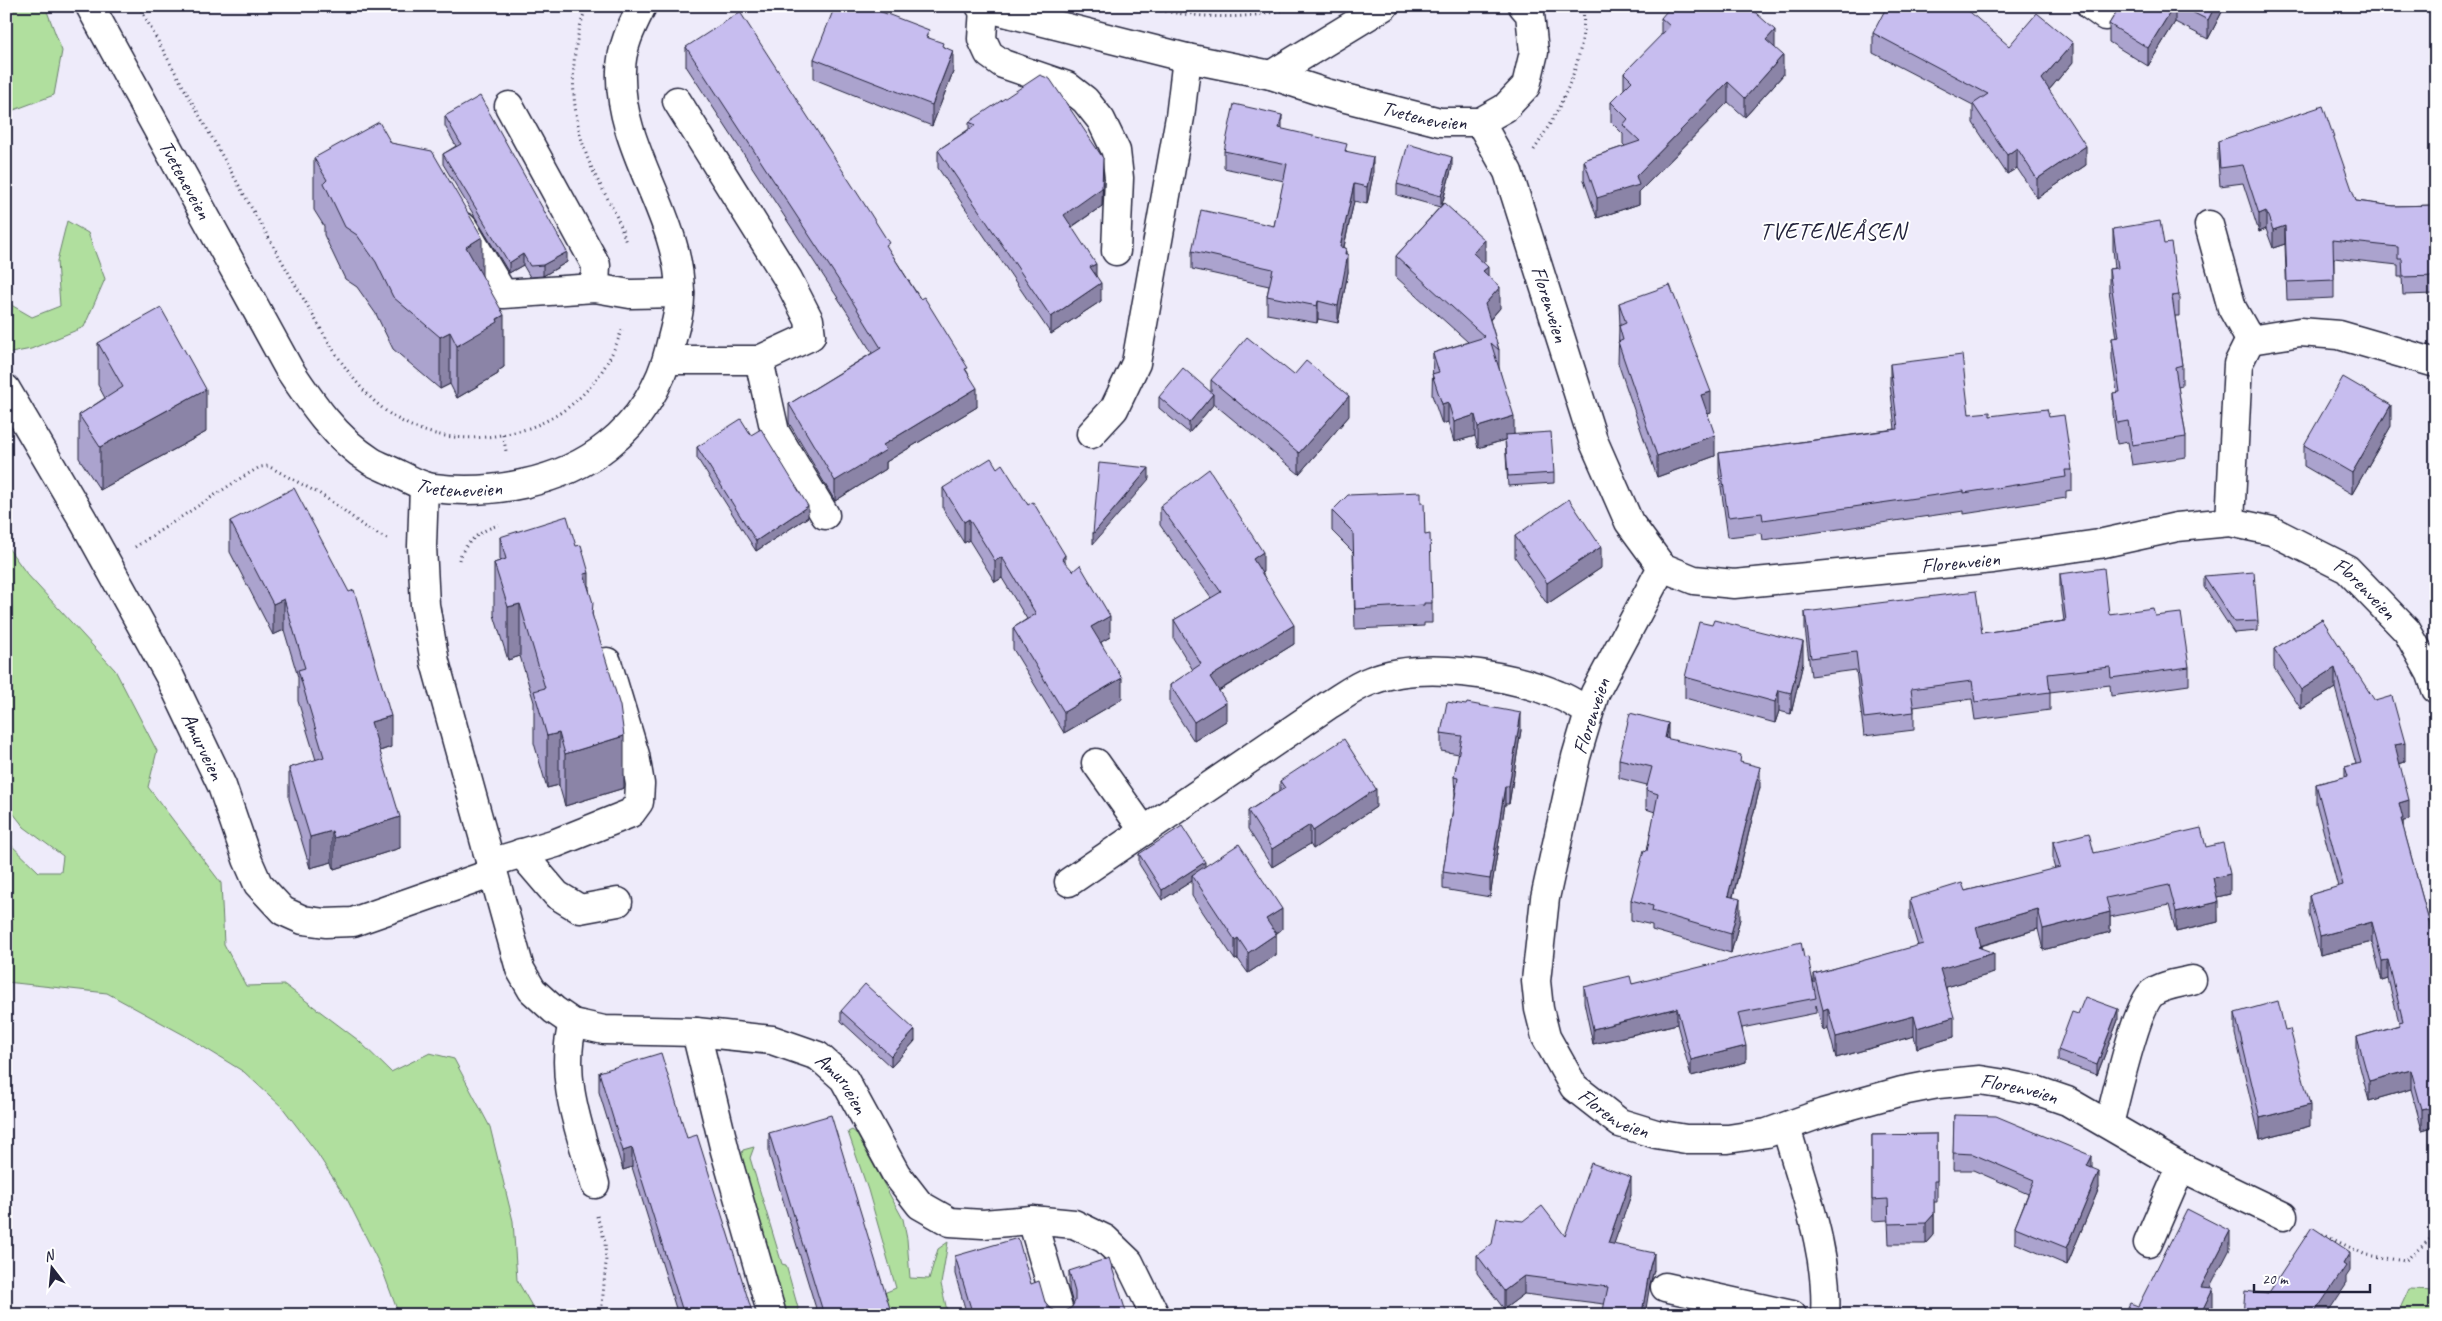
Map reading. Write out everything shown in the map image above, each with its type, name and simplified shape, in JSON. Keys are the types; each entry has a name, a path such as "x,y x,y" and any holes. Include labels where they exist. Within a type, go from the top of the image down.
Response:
{"street":[{"name":"Tveteneveien","path":"90,6 288,369 311,402 341,436 370,460 424,486 453,490 510,487 543,478 589,461 617,438 650,400 667,360 677,319 680,293 675,252 660,203 633,138 623,100 620,69 628,34 642,6"},
{"path":"1271,75 1384,6"},
{"name":"Tveteneveien","path":"982,7 1187,58 1271,75 1326,93 1440,122 1480,122 1505,108 1526,86 1534,52 1532,9"},
{"path":"982,7 982,39 988,54 1003,64 1067,86 1085,100 1100,120 1116,151 1119,178 1116,251"},
{"path":"1091,434 1114,409 1136,363 1180,117 1187,58"},
{"path":"667,360 759,360 811,336 809,320 788,279 677,101"},
{"path":"509,106 596,265 595,288"},
{"name":"Florenveien","path":"1480,122 1508,172 1593,440 1629,522 1662,566 1694,580 1734,584 1993,559 2099,544 2178,527 2230,522 2272,531 2347,569 2407,631 2431,674 2436,689"},
{"path":"451,206 503,294 595,288 630,294 680,293"},
{"path":"2209,224 2232,308 2250,340"},
{"path":"2250,340 2300,332 2339,335 2436,363"},
{"path":"2230,522 2238,364 2250,340"},
{"path":"759,360 775,432 825,515"},
{"name":"Amurveien","path":"6,390 15,424 106,563 170,677 222,786 247,860 258,884 283,911 303,920 325,923 353,922 491,868"},
{"name":"Amurveien","path":"424,486 422,546 425,605 435,662 520,969 532,990 554,1010 573,1023 604,1030 696,1032 772,1040 818,1056 844,1079 896,1174 920,1205 950,1222 983,1224 1032,1220 1074,1224 1105,1239 1129,1262 1155,1315"},
{"name":"Florenveien","path":"1662,566 1594,693 1545,898 1538,946 1536,981 1546,1038 1574,1088 1620,1123 1656,1134 1686,1139 1728,1139 1767,1133 1823,1113 1902,1091 1980,1080 2038,1091 2067,1101 2181,1168 2283,1216"},
{"path":"491,868 521,853 556,843 631,814 639,802 640,784 635,755 607,662"},
{"path":"1069,882 1330,704 1368,681 1393,673 1427,669 1504,679 1558,695 1589,712"},
{"path":"1096,763 1144,831"},
{"path":"521,853 557,895 580,909 618,902"},
{"path":"2109,1124 2126,1058 2143,1007 2153,993 2168,986 2192,980"},
{"path":"573,1023 567,1044 569,1091 595,1184"},
{"path":"696,1032 725,1151 772,1315"},
{"path":"1786,1127 1823,1258 1826,1289 1825,1315"},
{"path":"2148,1243 2181,1168"},
{"path":"1032,1220 1060,1315"},
{"path":"1664,1287 1792,1315"}],"path":[{"path":"140,6 332,348 356,381 374,401 395,417 418,430 470,439 503,435 544,423 566,410 592,386 616,348 628,310 631,270 624,236 590,164 579,131 573,84 577,46 587,6"},
{"path":"1136,6 1175,14 1209,16 1266,14 1297,6"},
{"path":"503,435 510,487"},
{"path":"106,563 153,537 241,478 260,467 268,466 342,508 366,528 396,544 422,546"},
{"path":"458,562 462,549 476,536 503,524"},
{"path":"595,1184 595,1208 605,1242 606,1263 601,1315"},
{"path":"2283,1216 2366,1255 2405,1261 2436,1234"}],"green space":[{"path":"6,6 45,6 62,51 54,95 6,113"},
{"path":"67,221 88,233 105,279 84,327 31,349 6,354 6,302 32,317 60,306 57,261"},
{"path":"6,545 27,574 115,670 157,751 148,787 221,883 224,944 246,986 285,985 358,1040 391,1072 430,1053 454,1059 490,1127 513,1221 517,1280 537,1315 399,1315 382,1269 348,1201 315,1150 282,1107 244,1072 184,1035 107,993 6,982 6,840 39,872 61,872 63,856 24,827 6,804"},
{"path":"852,1130 856,1133 903,1219 907,1239 910,1278 929,1279 938,1249 948,1242 941,1284 948,1315 886,1315 884,1293 896,1288 868,1190 848,1132"},
{"path":"754,1147 750,1158 782,1264 786,1265 800,1315 784,1315 739,1164 743,1150"},
{"path":"2409,1289 2436,1290 2436,1315 2397,1315"}],"building":[{"path":"835,6 846,10 848,6 859,11 860,6 866,6 929,30 926,37 943,43 942,46 953,51 932,105 814,59"},
{"path":"1671,6 1748,6 1775,30 1766,40 1783,55 1745,98 1728,82 1636,176 1639,185 1597,198 1584,160 1640,141 1623,125 1628,119 1611,102 1632,81 1624,73 1670,26 1661,18"},
{"path":"1887,6 1963,6 2009,46 2037,13 2073,43 2042,79 2086,146 2037,179 2017,148 2007,155 1973,104 1988,94 1873,33"},
{"path":"2120,6 2174,6 2148,48 2109,24"},
{"path":"2180,6 2215,6 2208,20"},
{"path":"740,12 889,243 886,245 920,299 924,297 968,368 965,369 977,388 883,445 886,450 835,481 789,404 881,348 686,47"},
{"path":"1040,75 1050,79 1103,158 1102,188 1064,215 1096,264 1090,267 1101,283 1051,317 938,150 976,125 969,122"},
{"path":"480,96 567,252 543,265 530,266 523,254 509,263 443,154 461,144 445,116"},
{"path":"1234,104 1282,115 1279,128 1347,144 1345,151 1373,157 1367,187 1354,184 1340,247 1346,248 1345,254 1348,254 1338,306 1318,301 1317,306 1267,296 1273,269 1192,251 1201,210 1274,226 1287,164 1224,151"},
{"path":"2323,106 2356,201 2394,206 2436,205 2436,276 2403,277 2402,259 2398,259 2398,247 2333,240 2334,280 2287,282 2285,226 2273,230 2266,211 2259,214 2243,165 2220,168 2218,141"},
{"path":"379,122 391,143 432,151 482,237 466,247 504,315 497,319 498,322 457,346 450,332 440,337 393,297 376,262 357,235 345,227 324,183 327,180 314,158"},
{"path":"1408,144 1452,157 1441,196 1397,184"},
{"path":"1444,203 1485,240 1473,253 1488,267 1483,271 1500,287 1485,304 1499,350 1491,343 1514,416 1478,427 1475,415 1454,422 1448,402 1442,404 1432,374 1439,372 1433,353 1485,337 1396,256"},
{"path":"2160,221 2164,244 2171,243 2179,295 2172,296 2182,365 2175,367 2186,437 2132,445 2128,421 2117,423 2113,393 2120,392 2112,338 2119,337 2109,269 2118,268 2113,229"},
{"path":"1670,285 1711,392 1701,395 1715,435 1657,456 1618,342 1623,340 1619,326 1626,323 1619,303"},
{"path":"161,308 206,389 100,447 79,415 123,387 98,343"},
{"path":"1247,337 1294,375 1306,361 1349,396 1299,453 1211,380"},
{"path":"1962,355 1969,414 1990,412 1990,416 2047,409 2049,417 2064,415 2072,470 2065,470 2066,477 1964,493 1964,491 1763,520 1762,513 1728,517 1719,453 1898,429 1890,364"},
{"path":"1183,368 1213,394 1189,423 1159,397"},
{"path":"2343,377 2391,405 2352,473 2304,445"},
{"path":"741,419 751,435 761,429 808,506 756,541 697,447"},
{"path":"1551,432 1554,473 1508,476 1505,435"},
{"path":"991,458 997,468 1002,464 1028,505 1033,502 1065,555 1062,559 1073,571 1080,565 1110,616 1091,627 1122,678 1064,712 1013,628 1036,614 1002,557 995,561 969,519 964,522 943,488"},
{"path":"1099,463 1149,468 1093,534"},
{"path":"1209,469 1263,552 1253,559 1294,625 1210,677 1226,702 1194,722 1170,685 1201,664 1174,620 1221,592 1160,506"},
{"path":"294,488 349,592 354,590 391,716 371,722 400,817 334,838 332,831 310,837 289,768 324,757 298,670 305,668 284,599 273,604 230,521"},
{"path":"1421,492 1421,503 1424,503 1425,535 1430,534 1432,603 1355,609 1353,532 1332,511 1348,495"},
{"path":"1569,499 1601,547 1547,583 1515,536"},
{"path":"567,516 576,546 581,545 589,573 584,574 593,603 592,614 620,706 624,736 565,754 559,733 547,736 534,691 545,688 520,604 508,607 494,563 506,559 500,537"},
{"path":"2104,568 2109,614 2153,608 2155,616 2181,613 2189,667 2111,678 2110,667 2048,674 2050,692 1975,702 1972,681 1911,689 1914,712 1864,718 1856,652 1811,658 1805,612 1976,591 1982,633 2066,621 2060,574"},
{"path":"2254,572 2258,621 2234,622 2204,576"},
{"path":"2322,619 2375,701 2392,696 2405,743 2395,745 2409,800 2399,803 2403,819 2401,819 2436,947 2436,1107 2422,1110 2411,1070 2369,1081 2357,1037 2400,1025 2399,1022 2403,1021 2388,960 2382,961 2372,922 2320,936 2309,895 2343,885 2316,784 2348,776 2345,767 2361,763 2335,668 2301,690 2274,649"},
{"path":"1714,620 1803,642 1791,693 1779,690 1775,702 1685,677 1699,622 1712,625"},
{"path":"1447,702 1466,705 1467,703 1521,713 1509,786 1505,786 1490,879 1443,872 1458,778 1454,777 1462,736 1441,733"},
{"path":"1630,713 1668,723 1665,738 1741,755 1740,762 1760,767 1728,896 1740,899 1731,934 1652,911 1653,906 1631,900 1644,850 1647,851 1658,794 1646,790 1652,767 1619,759"},
{"path":"1344,739 1376,789 1313,831 1310,825 1272,849 1248,811 1285,788 1280,781"},
{"path":"1182,826 1205,862 1162,890 1139,854"},
{"path":"2201,828 2206,847 2223,843 2230,874 2213,878 2218,902 2176,912 2169,885 2106,898 2110,912 2043,929 2038,909 1976,927 1981,946 1978,947 1994,953 1940,969 1954,1017 1917,1028 1914,1016 1836,1037 1828,1008 1823,1010 1814,974 1923,944 1910,899 1962,883 1965,891 2060,867 2053,842 2089,833 2094,853"},
{"path":"1239,844 1282,909 1266,919 1276,934 1248,953 1238,938 1235,940 1192,875"},
{"path":"1801,942 1804,958 1808,957 1816,998 1738,1013 1746,1046 1691,1060 1677,1008 1593,1029 1584,987 1630,976 1632,984"},
{"path":"865,984 915,1030 891,1056 841,1011"},
{"path":"2085,997 2118,1009 2097,1065 2058,1050 2072,1012 2078,1014"},
{"path":"2278,1001 2285,1030 2290,1029 2310,1105 2260,1118 2235,1013"},
{"path":"661,1053 687,1138 697,1135 753,1315 684,1315 632,1148 623,1151 599,1072"},
{"path":"831,1115 892,1315 824,1315 769,1133"},
{"path":"1954,1115 1996,1116 2092,1156 2087,1166 2099,1171 2067,1248 2015,1227 2034,1180 1973,1154 1953,1153"},
{"path":"1937,1134 1937,1181 1934,1181 1934,1214 1926,1223 1889,1224 1888,1199 1872,1200 1872,1135"},
{"path":"1591,1163 1631,1177 1608,1243 1654,1253 1642,1313 1651,1315 1602,1315 1608,1287 1524,1276 1504,1291 1477,1255 1492,1244 1497,1218 1523,1221 1542,1206 1565,1236"},
{"path":"2187,1209 2230,1231 2201,1287 2213,1288 2200,1315 2124,1315 2130,1303 2138,1306"},
{"path":"2312,1227 2350,1252 2343,1264 2346,1266 2313,1315 2243,1315 2245,1291 2268,1294"},
{"path":"1018,1238 1031,1284 1039,1281 1045,1302 1050,1308 1057,1312 1065,1312 1072,1307 1075,1301 1075,1292 1069,1271 1109,1258 1127,1315 973,1315 955,1256"}],"district":[{"name":"TVETENEÅSEN","path":"1833,231"}]}
